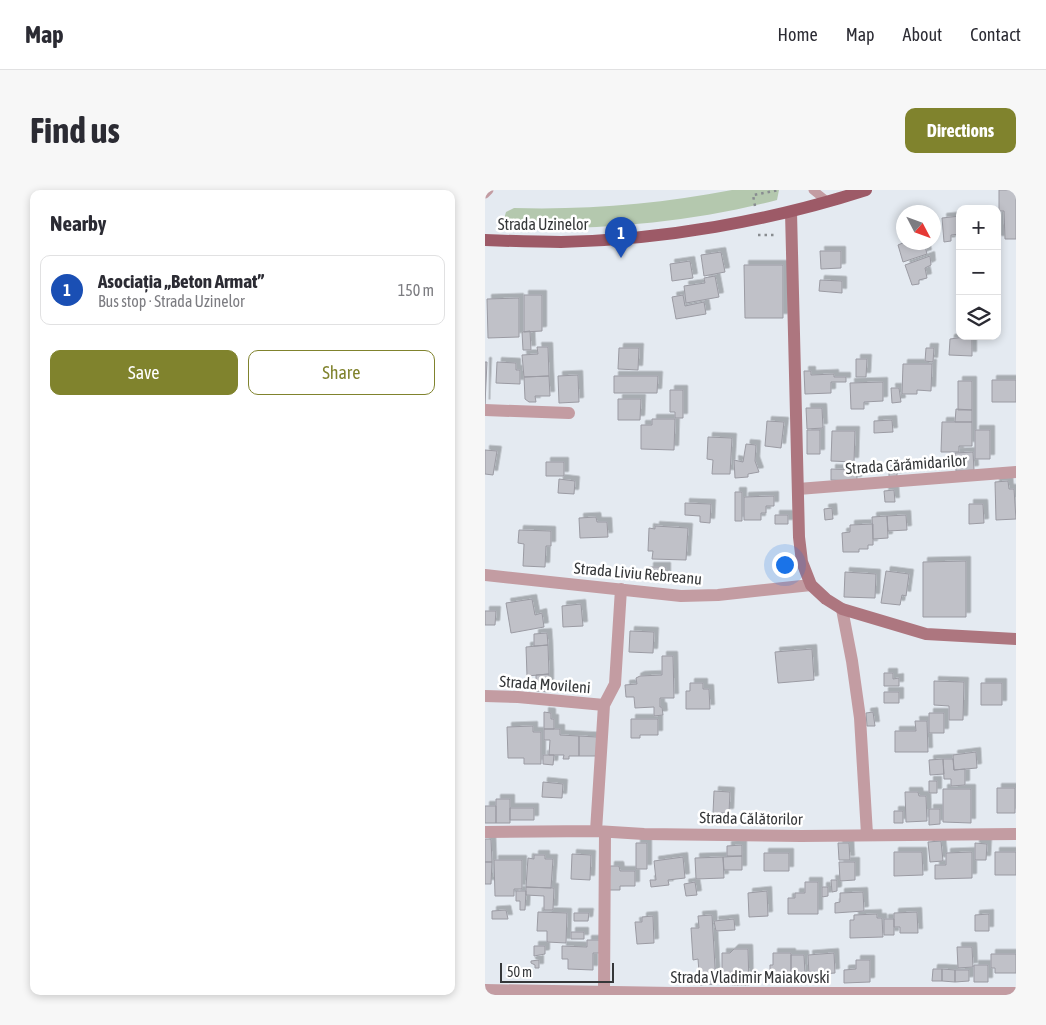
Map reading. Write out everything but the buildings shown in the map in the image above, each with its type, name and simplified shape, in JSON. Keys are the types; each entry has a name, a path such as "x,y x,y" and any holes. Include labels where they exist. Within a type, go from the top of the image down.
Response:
{"main road":[{"name":"Strada Uzinelor","path":"485,240 561,242 620,239 710,228 791,212 828,202 847,193 866,190"}],"street":[{"path":"791,212 799,537 802,562 811,585 842,610 926,634 1016,639"},
{"path":"485,410 569,413"},
{"name":"Strada Cărămidarilor","path":"798,489 1016,472"},
{"name":"Strada Liviu Rebreanu","path":"485,575 681,596 718,595 811,585"},
{"name":"Strada Movileni","path":"485,696 604,705 615,684 621,589"},
{"path":"842,610 860,718 867,834"},
{"path":"604,705 600,831 604,991"},
{"name":"Strada Călătorilor","path":"485,832 600,831 644,834 801,836 1016,834"},
{"name":"Strada Vladimir Maiakovski","path":"485,990 673,993 1016,993"}],"lane":[{"path":"485,194 489,190"},
{"path":"813,190 828,202"}],"path":[{"path":"755,206 753,195 779,190"},
{"path":"758,235 791,235"}],"green space":[{"path":"732,190 779,190 777,200 711,214 645,223 579,228 512,228 506,225 504,219 506,212 514,208 569,208 623,205 678,199"}],"place":[{"name":"Asociația „Beton Armat”","path":"621,258"}]}
